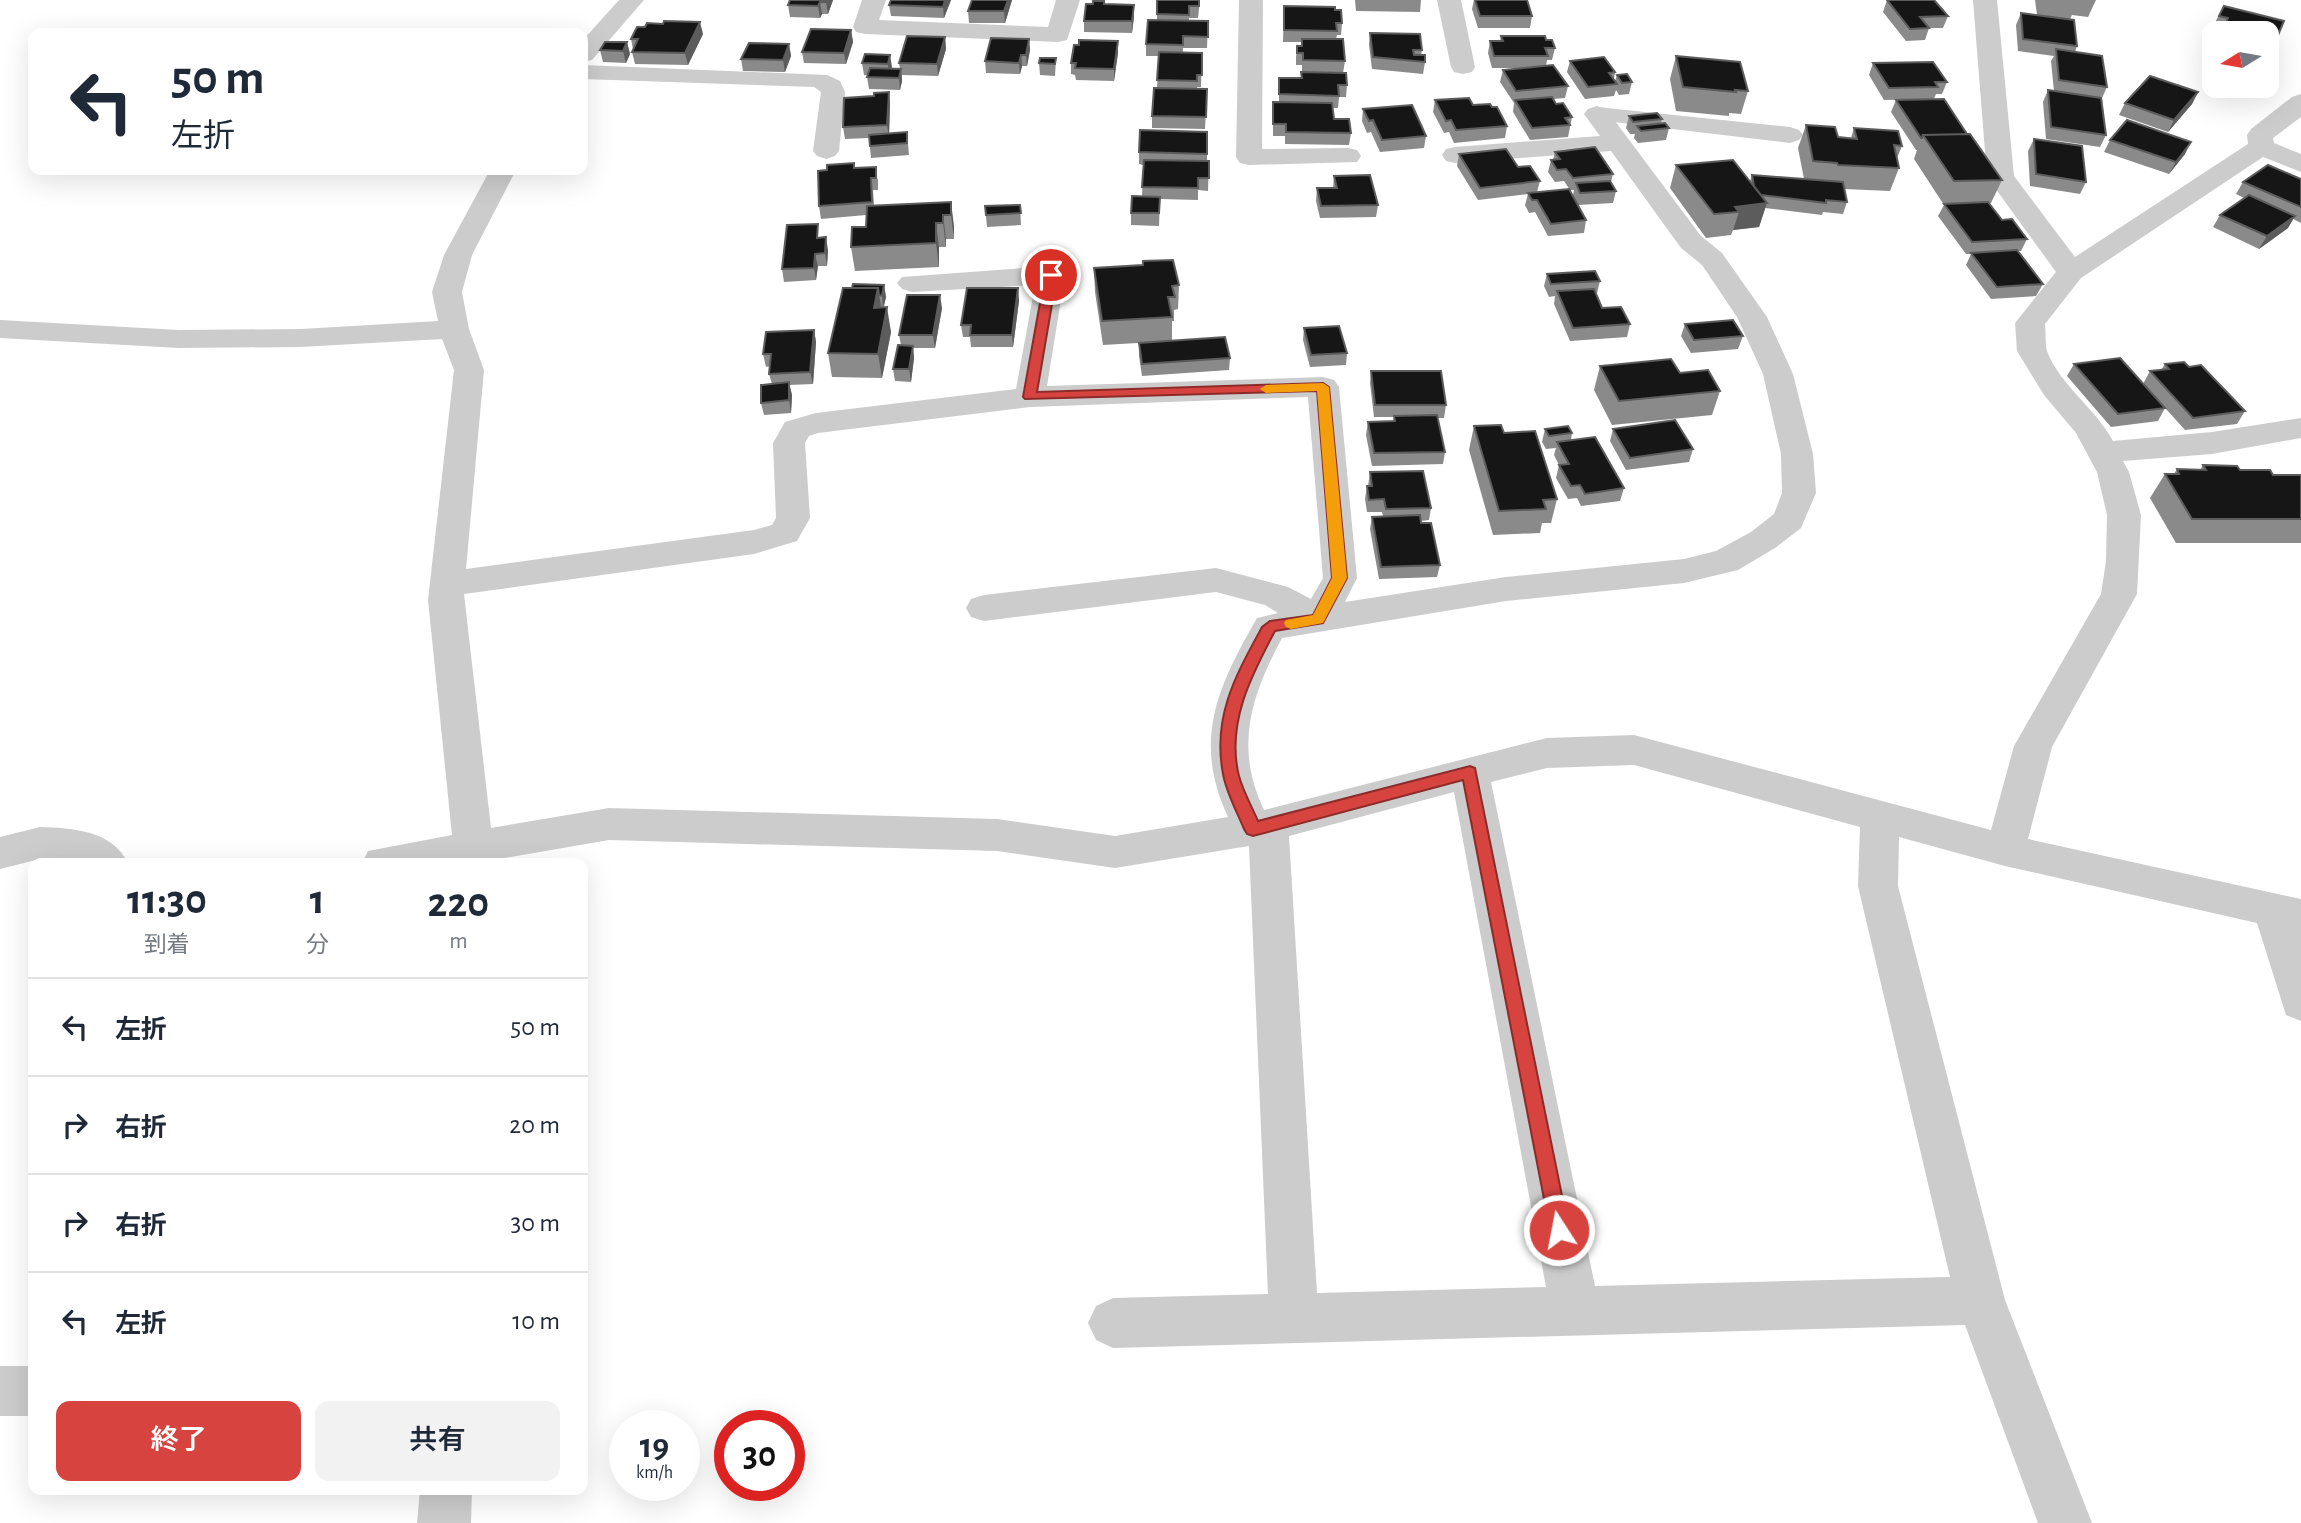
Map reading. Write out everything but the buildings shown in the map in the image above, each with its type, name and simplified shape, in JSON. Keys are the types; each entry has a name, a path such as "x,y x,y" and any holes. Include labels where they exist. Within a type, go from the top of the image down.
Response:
{"street":[{"path":"588,49 632,0"},
{"path":"874,0 865,27 1058,35 1068,0"},
{"path":"1251,0 1250,157 1348,156"},
{"path":"1449,0 1463,67"},
{"path":"1985,0 2001,177 2071,272"},
{"path":"2261,147 2260,135 2301,102"},
{"path":"1294,1318 1260,827 1231,776 1228,737 1239,683 1270,627 1506,589 1684,571 1726,561 1763,540 1788,520 1798,493 1797,454 1778,374 1752,317 1712,259 1691,242 1597,114"},
{"path":"1455,155 1618,143"},
{"path":"2005,850 2033,746 2119,594 2124,515 2113,472 2090,428 2055,388 2032,351 2030,323 2071,272 2261,147"},
{"path":"2261,147 2301,163"},
{"path":"474,854 464,783 446,600 469,370 454,329 447,292 458,255 500,175"},
{"path":"912,283 1051,275 1030,397"},
{"path":"0,329 179,340 302,338 454,329"},
{"path":"447,584 754,542 785,533 793,518 789,443 796,429 816,423 1030,397 1323,387 1340,578 1318,619"},
{"path":"2102,452 2211,443 2301,428"},
{"path":"984,608 1216,580 1276,596 1318,619"},
{"path":"433,858 474,854 609,824 997,835 1115,852 1260,827 1547,752 1634,751 2005,850 2287,913 2301,1002"},
{"path":"1470,772 1575,1310"},
{"path":"1880,816 1878,886 1980,1300 2065,1523"},
{"path":"0,853 40,844 79,845 100,858"},
{"path":"1112,1322 1980,1300"},
{"path":"0,1391 28,1391"},
{"path":"444,1523 446,1495"}],"lane":[{"path":"588,72 819,80 831,86 833,92 826,151"},
{"path":"1597,114 1790,135"}],"slow traffic":[{"path":"1266,389 1323,387 1340,578 1318,619 1291,623"}],"route":[{"path":"1051,275 1030,397 1323,387 1340,578 1318,619 1270,627 1239,683 1228,737 1231,776 1253,829 1470,772 1559,1230"}]}
